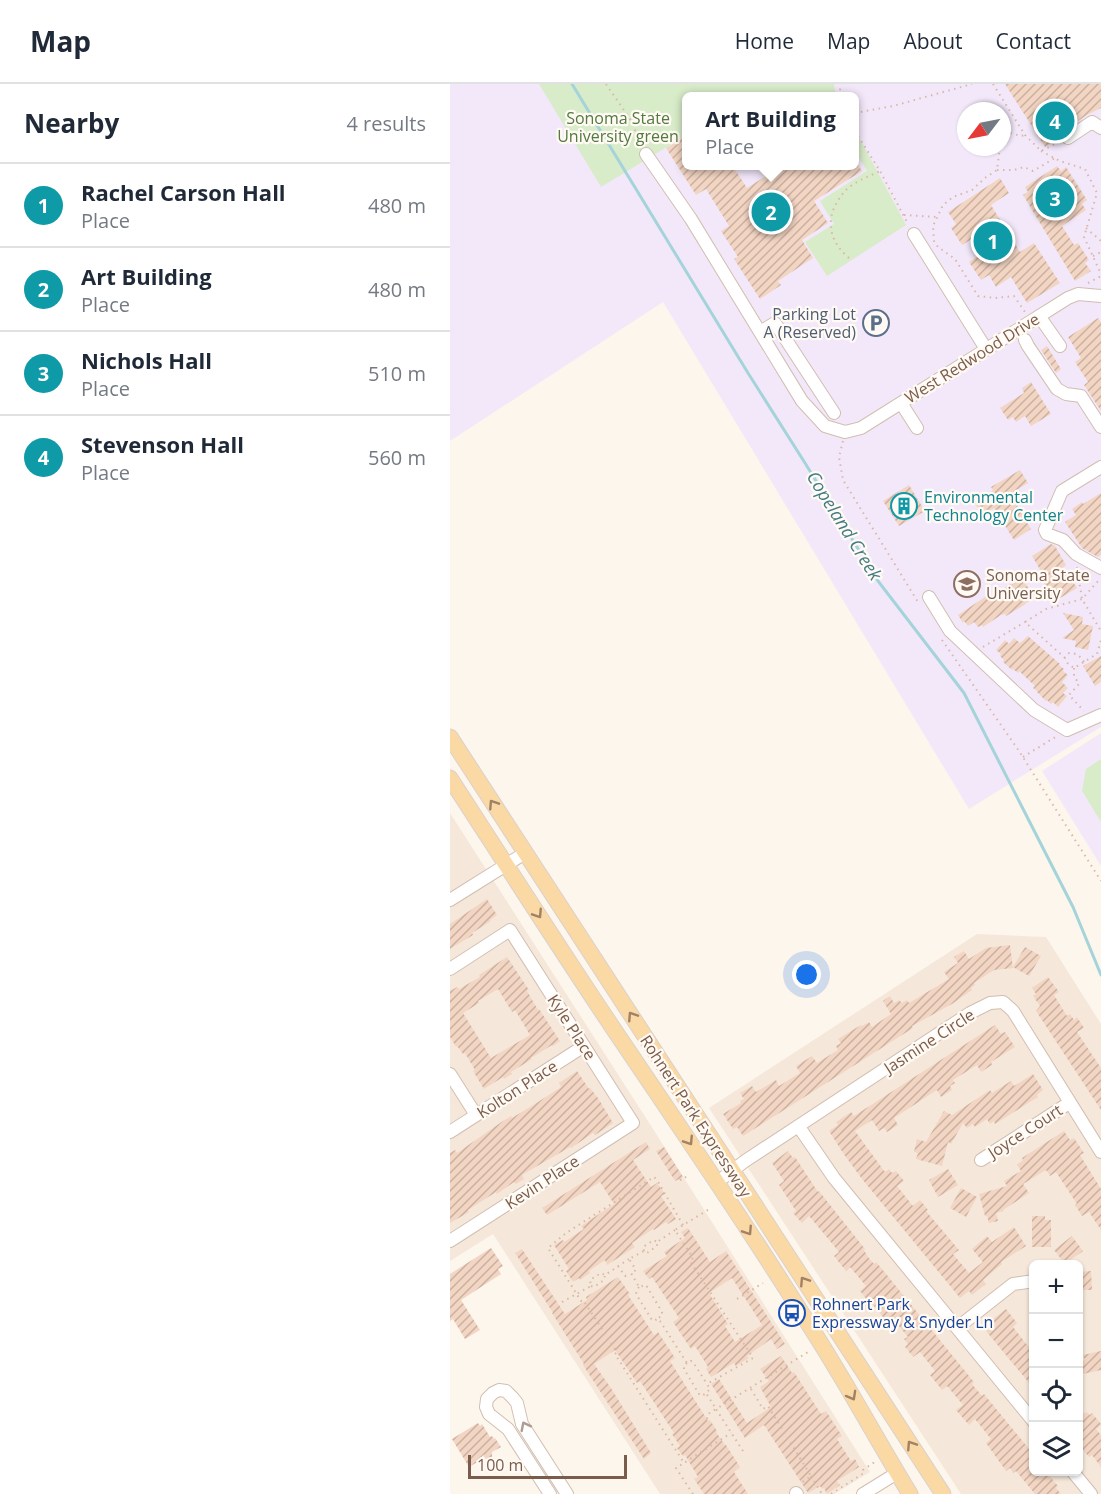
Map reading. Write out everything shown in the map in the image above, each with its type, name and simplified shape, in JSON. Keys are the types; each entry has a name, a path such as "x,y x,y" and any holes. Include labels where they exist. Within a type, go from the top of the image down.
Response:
{"main road":[{"name":"Rohnert Park Expressway","path":"450,737 728,1174 943,1494"},
{"name":"Rohnert Park Expressway","path":"450,778 787,1290 835,1366 910,1494"}],"street":[{"path":"1068,138 1098,123"},
{"path":"646,154 691,219 802,401 825,426 845,432"},
{"path":"914,234 986,349"},
{"name":"West Redwood Drive","path":"845,432 861,428 1068,298 1078,294 1101,296"},
{"path":"1039,316 1060,346"},
{"path":"760,332 775,323 834,413"},
{"path":"1025,340 1057,389 1066,394 1081,396 1101,427"},
{"path":"901,403 917,428"},
{"path":"1101,467 1062,491 1045,530 1047,534 1063,540 1076,554 1101,568"},
{"path":"923,599 950,631 1034,710 1067,730 1095,717"},
{"path":"450,900 525,853"},
{"name":"Kyle Place","path":"450,969 510,930 633,1123"},
{"name":"Jasmine Circle","path":"728,1174 970,1013 990,1003 1002,1002 1013,1011 1101,1152"},
{"name":"Kolton Place","path":"450,1132 584,1046"},
{"path":"450,1074 476,1115"},
{"name":"Joyce Court","path":"981,1160 1069,1103"},
{"name":"Kevin Place","path":"450,1240 633,1123"},
{"path":"799,1127 834,1178 1029,1416"},
{"path":"957,1328 1013,1284 1029,1282"},
{"path":"550,1494 508,1429 489,1414 486,1407 487,1399 493,1393 499,1390 506,1391 517,1403 522,1424 567,1494"},
{"path":"863,1494 897,1473"},
{"path":"1076,1476 1091,1494"}],"path":[{"path":"859,112 893,106 972,84"},
{"path":"993,84 1025,135 1041,151 1085,169 1097,193 1084,237 1101,275 1084,286"},
{"path":"608,85 630,119 646,154"},
{"path":"1011,133 1025,135"},
{"path":"859,137 914,234"},
{"path":"1041,151 1068,138"},
{"path":"997,170 999,156"},
{"path":"1025,312 1014,296 995,298 978,296 955,259 938,248 934,241 933,226 943,205 953,197 972,190 997,170 1014,170 1024,167 1033,171 1055,158"},
{"path":"849,258 834,242 830,223 831,215 848,188 880,171"},
{"path":"1097,193 1101,191"},
{"path":"903,215 937,217"},
{"path":"1086,228 1101,241"},
{"path":"1093,256 1101,252"},
{"path":"845,432 839,458 843,480 923,599"},
{"path":"1076,554 1082,599 1101,630"},
{"path":"974,654 1046,609 1082,599 1101,578"},
{"path":"1024,622 1074,668"},
{"path":"1074,668 1097,654 1101,640"},
{"path":"943,641 1023,757 1101,881"},
{"path":"1065,658 1070,653 1076,653 1084,662"},
{"path":"1074,668 1074,676 1079,684 1069,695 1095,717"},
{"path":"1023,757 1067,730"},
{"path":"680,1179 689,1175"},
{"path":"683,1225 654,1177 566,1233 548,1248 576,1294 581,1301 583,1300 617,1352 615,1354 684,1463"},
{"path":"562,1302 591,1286 594,1287 618,1266 644,1251 647,1253 657,1246 657,1242 711,1208"},
{"path":"675,1230 693,1258 690,1261 753,1358 707,1383"},
{"path":"644,1251 643,1247 654,1240 657,1242"},
{"path":"618,1266 625,1276 631,1274 636,1270 629,1259"},
{"path":"591,1286 590,1280 602,1273 605,1275"},
{"path":"631,1274 639,1287"},
{"path":"737,1299 763,1283"},
{"path":"646,1285 662,1312 662,1316 658,1318 652,1320 636,1294 639,1287 646,1285"},
{"path":"658,1318 687,1363"},
{"path":"706,1419 708,1414 808,1353"},
{"path":"693,1362 707,1383 710,1389 702,1396 684,1369 684,1365 693,1362"},
{"path":"751,1389 763,1409 768,1406 822,1494"},
{"path":"706,1394 743,1451"},
{"path":"693,1494 676,1468 731,1433"},
{"path":"831,1494 864,1473 863,1470 876,1461"},
{"path":"796,1491 811,1476"}],"shaded area":[{"name":"Sonoma State University","path":"450,84 1101,84 1101,727 969,809 663,302 450,441"},
{"path":"1101,733 1101,866 1042,771"},
{"path":"450,813 870,1472 834,1494 660,1494 493,1234 450,1261"},
{"path":"977,934 1046,937 1101,1024 1101,1494 961,1494 709,1108"}],"green space":[{"name":"Sonoma State University green","path":"539,84 834,84 835,92 682,92 682,138 601,187"},
{"path":"859,137 906,225 827,276 805,242 834,224 820,201 867,171 859,158"},
{"path":"1101,759 1101,822 1082,791 1086,769"}],"building":[{"path":"1005,84 1101,84 1101,108 1063,131 1060,138 1045,147"},
{"path":"682,138 682,170 735,170 747,188 775,170 859,170 859,166 862,171 814,201 828,223 802,240 813,258 778,281 781,285 760,299 734,259 738,257 721,231 729,226 706,189 696,195 666,148"},
{"path":"1057,166 1061,171 1066,167 1087,200 1082,204 1086,210 1062,226 1074,245 1078,243 1089,260 1085,263 1091,271 1075,281 1023,195 1028,192 1025,187"},
{"path":"1000,178 1009,193 991,205 1020,252 1034,243 1060,283 1027,303 1011,277 996,287 989,275 981,280 969,262 982,253 972,239 962,245 951,228 956,224 948,212"},
{"path":"1098,318 1101,322 1101,411 1084,385 1088,382 1075,362 1081,358 1068,337"},
{"path":"1047,346 1061,369 1056,373 1041,350"},
{"path":"1031,382 1051,414 1031,426 1025,416 1016,422 1013,417 1008,420 1000,408 1024,393 1022,388"},
{"path":"1020,470 1028,483 1010,494 1031,529 1014,540 994,508 983,516 974,502 993,490 991,487"},
{"name":"Environmental Technology Center","path":"909,485 925,511 899,526 883,501"},
{"path":"1101,493 1101,555 1098,557 1082,548 1065,522 1076,515 1072,509"},
{"path":"1051,544 1055,546 1066,565 1063,567 1077,588 1055,601 1042,580 1045,578 1032,556"},
{"path":"1022,578 1034,597 1024,605 1006,616 1001,615 983,627 982,625 978,627 974,622 968,626 964,621 963,623 958,615 988,595 989,598"},
{"path":"1063,613 1083,617 1082,624 1093,626 1088,650 1075,647 1076,641 1062,638 1074,630"},
{"path":"1028,636 1060,664 1068,675 1062,682 1068,688 1063,693 1067,696 1058,707 1053,702 1051,704 1046,701 1033,688 1035,686 1019,671 1018,673 1012,670 1003,662 1001,654 996,650 1005,640 1009,644 1014,638 1020,643"},
{"path":"1101,656 1101,682 1095,686 1083,666"},
{"path":"487,899 497,915 472,933 473,935 450,949 450,924"},
{"path":"1010,945 1013,968 994,970 974,983 972,990 952,1004 912,1026 913,1028 743,1136 737,1127 733,1129 723,1114 741,1103 740,1101 744,1099 740,1093 752,1086 756,1092 776,1080 779,1086 800,1073 796,1066 812,1056 817,1063 838,1050 836,1046 841,1043 838,1039 869,1022 872,1027 891,1014 883,1001 890,996 894,1003 907,1000 909,1003 949,979 944,972 958,963 954,957 964,951 969,959 986,948"},
{"path":"1025,947 1041,956 1029,976 1013,967"},
{"path":"507,957 529,990 527,991 538,1010 560,1041 531,1058 511,1072 512,1074 484,1089 465,1053 463,1054 456,1047 450,1037 450,991 457,987 459,989 480,977 479,975","holes":["498,989 512,1012 515,1010 530,1035 491,1058 463,1013"]},
{"path":"1048,977 1059,992 1054,995 1067,1016 1070,1014 1074,1020 1077,1017 1084,1028 1077,1032 1101,1068 1101,1110 1036,1011 1040,1006 1033,996 1036,994 1032,988"},
{"path":"995,1025 1001,1034 1005,1032 1015,1047 991,1062 992,1065 981,1072 977,1065 953,1080 955,1083 950,1086 952,1090 941,1097 937,1090 894,1118 898,1125 887,1132 884,1128 879,1131 872,1120 855,1131 885,1172 889,1169 892,1173 896,1171 904,1181 897,1186 913,1206 920,1200 928,1210 926,1211 959,1250 953,1254 969,1273 983,1262 972,1249 987,1236 992,1242 1014,1227 1026,1246 1001,1262 1002,1264 983,1280 986,1284 972,1295 969,1291 960,1298 862,1179 829,1131 838,1125 836,1122 851,1112 854,1116"},
{"path":"577,1071 598,1098 613,1123 522,1175 524,1179 516,1184 514,1182 497,1194 496,1192 450,1223 450,1153 455,1150 457,1153 503,1121 538,1102 561,1087 559,1083"},
{"path":"1033,1074 1043,1090 1037,1095 1038,1097 995,1124 994,1121 990,1124 987,1119 975,1127 973,1124 967,1128 963,1123 951,1144 948,1142 942,1166 916,1159 918,1153 914,1152 917,1139 926,1142 944,1111 952,1115 990,1090 992,1093 1011,1081 1014,1086"},
{"path":"1064,1131 1070,1140 1074,1138 1084,1153 1080,1155 1101,1189 1101,1230 1089,1212 1082,1216 1075,1205 1077,1204 1056,1172 1050,1176 1046,1170 1023,1184 1029,1193 1004,1211 996,1213 998,1221 989,1223 979,1194 1007,1186 1004,1181 1021,1171 1017,1165 1023,1160 1022,1158"},
{"path":"646,1142 650,1149 633,1160 651,1187 657,1183 665,1194 661,1196 676,1219 653,1229 632,1243 635,1247 607,1265 605,1260 580,1280 579,1278 573,1282 566,1271 569,1269 554,1245 563,1240 564,1242 584,1229 581,1226 614,1204 600,1182 547,1215 542,1208"},
{"path":"664,1147 683,1177 675,1181 656,1151"},
{"path":"788,1151 793,1158 795,1157 818,1192 865,1249 868,1257 882,1269 974,1382 972,1384 982,1396 984,1394 1029,1449 1029,1476 1049,1476 1058,1486 1056,1488 1061,1494 1035,1494 1016,1471 1013,1473 1010,1468 1006,1471 986,1443 991,1439 975,1419 969,1425 956,1410 963,1405 947,1386 942,1390 930,1375 935,1371 920,1352 913,1357 905,1347 908,1344 904,1339 908,1337 892,1318 887,1322 868,1301 860,1291 866,1286 850,1267 846,1271 834,1256 839,1252 825,1235 809,1216 802,1223 793,1213 796,1211 779,1185 784,1181 772,1163"},
{"path":"948,1169 958,1185 938,1197 929,1180"},
{"path":"961,1188 977,1197 966,1217 950,1208"},
{"path":"1032,1216 1045,1216 1045,1220 1051,1220 1051,1247 1032,1247"},
{"path":"688,1228 710,1262 726,1251 785,1344 777,1349 771,1339 747,1356 749,1358 736,1366 734,1363 711,1377 706,1369 708,1367 695,1346 691,1349 673,1322 679,1318 652,1277 649,1279 643,1271 667,1256 664,1252 685,1238 681,1232","holes":["732,1278 762,1325 735,1342 725,1326 728,1324 709,1293"]},
{"path":"1072,1236 1083,1251 1071,1260 1062,1260 1054,1250"},
{"path":"491,1248 503,1266 498,1269 501,1274 461,1300 480,1330 465,1339 453,1319 450,1321 450,1274"},
{"path":"522,1249 565,1314 587,1300 586,1297 618,1277 654,1335 658,1332 675,1358 670,1361 740,1467 734,1472 748,1494 704,1494 694,1479 698,1477 685,1455 683,1456 677,1448 680,1446 672,1434 674,1433 640,1381 637,1383 615,1350 594,1364 651,1453 644,1459 583,1365 515,1253"},
{"path":"1091,1271 1092,1290 1083,1290 1083,1272"},
{"path":"1006,1309 1017,1323 1013,1327 1029,1345 1029,1383 986,1331 995,1324 992,1320"},
{"path":"1101,1351 1101,1370 1083,1374 1083,1360 1085,1360 1083,1355"},
{"path":"781,1356 821,1414 826,1411 842,1436 837,1439 851,1461 855,1459 859,1467 837,1481 840,1485 827,1494 820,1486 808,1493 764,1425 745,1438 711,1384 719,1379 747,1423 771,1407 760,1387 769,1381 760,1369"},
{"path":"1087,1412 1090,1415 1092,1413 1101,1424 1096,1429 1101,1435 1101,1467 1092,1455 1089,1457 1083,1450 1083,1413"},
{"path":"478,1423 480,1426 482,1424 490,1437 495,1438 501,1447 492,1452 492,1457 484,1458 469,1467 452,1439"}],"waterway":[{"name":"Copeland Creek","path":"572,84 878,581 964,693 1073,907 1101,975"}],"place":[{"name":"Stevenson Hall","path":"1055,121"},
{"name":"Nichols Hall","path":"1055,198"},
{"name":"Art Building","path":"771,212"},
{"name":"Rachel Carson Hall","path":"993,241"},
{"name":"Parking Lot A (Reserved)","path":"876,323"},
{"name":"Environmental Technology Center","path":"904,506"},
{"name":"Sonoma State University","path":"967,584"},
{"name":"Rohnert Park Expressway & Snyder Ln","path":"792,1313"}]}
